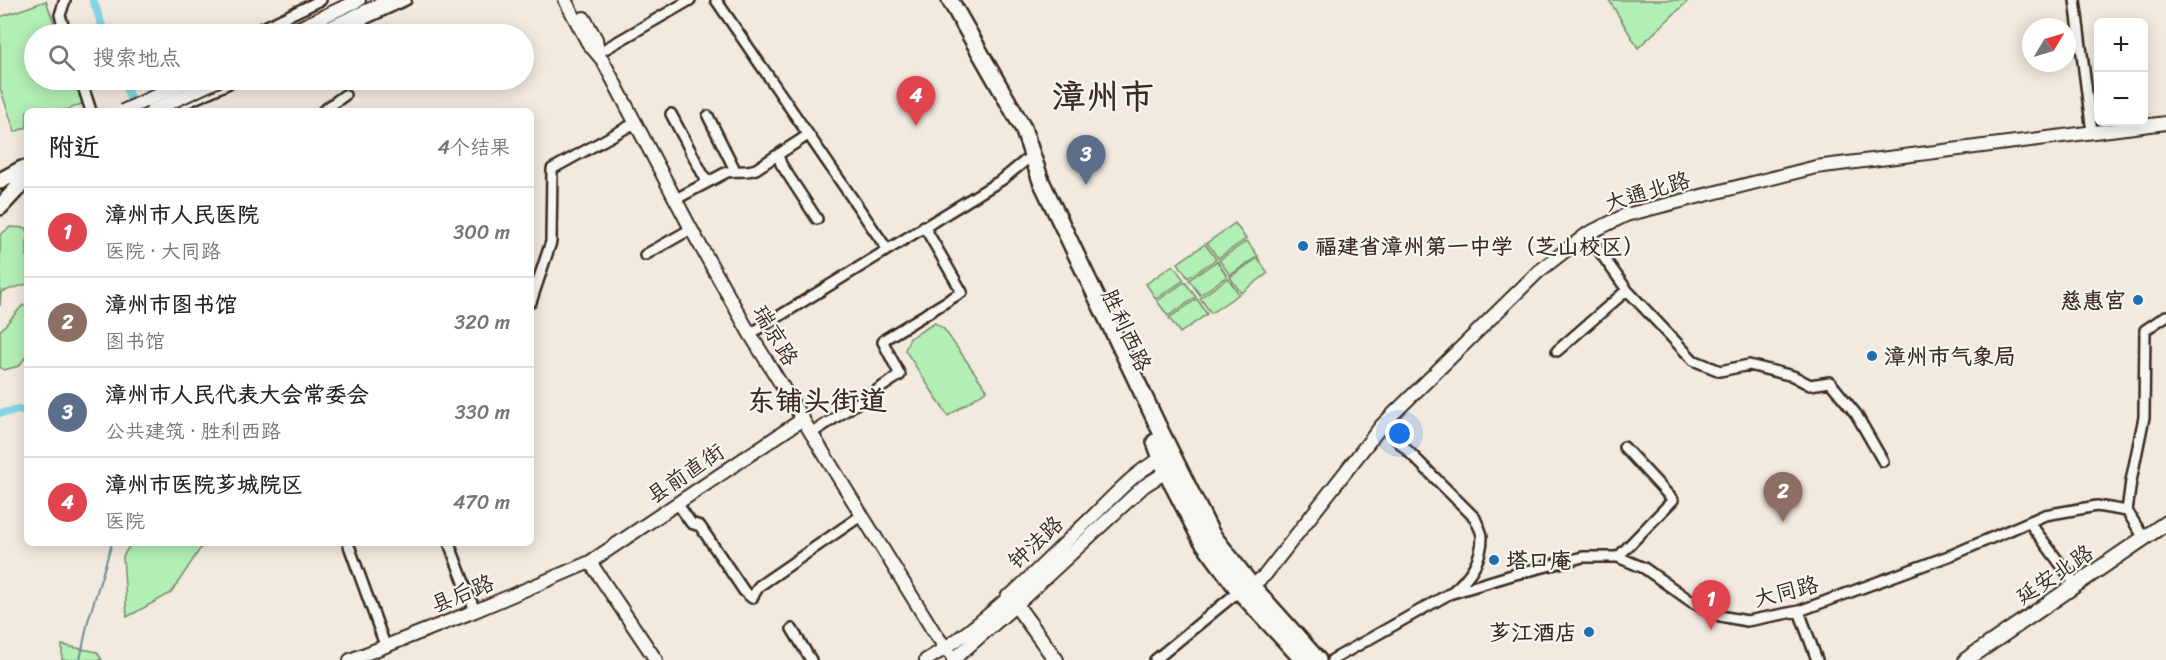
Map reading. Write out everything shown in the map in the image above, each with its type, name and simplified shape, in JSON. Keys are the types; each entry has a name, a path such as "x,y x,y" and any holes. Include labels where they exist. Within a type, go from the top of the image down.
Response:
{"main road":[{"name":"胜利西路","path":"940,0 1028,159 1170,463 1200,538 1245,588 1303,660"},
{"path":"950,0 1023,128 1028,159"},
{"path":"0,181 24,174"},
{"path":"0,207 24,176"},
{"name":"延安北路","path":"1966,660 2166,523"},
{"path":"1245,588 1318,660"},
{"path":"1008,604 1044,660"},
{"path":"1008,604 1056,660"}],"street":[{"path":"63,24 60,15 64,0"},
{"path":"271,24 321,0"},
{"path":"307,24 359,0"},
{"path":"338,24 390,0"},
{"path":"354,24 406,0"},
{"path":"565,0 588,43 597,52"},
{"path":"574,0 596,39 597,52"},
{"path":"597,52 690,0"},
{"path":"716,0 887,249"},
{"path":"2075,0 2092,132"},
{"name":"瑞京路","path":"597,52 750,334 934,632 954,660"},
{"path":"84,90 90,108"},
{"path":"157,90 160,103 177,107 214,90"},
{"path":"129,108 168,90"},
{"path":"158,108 197,90"},
{"path":"327,108 345,95"},
{"path":"671,114 707,182"},
{"path":"708,116 735,170"},
{"path":"534,293 551,242 552,169 635,123"},
{"name":"大通北路","path":"1155,660 1245,588 1265,575 1382,425 1539,272 1587,234 1626,215 1815,167 2166,123"},
{"path":"676,199 727,172 735,170 747,172 756,169 808,135"},
{"path":"778,155 781,164 816,219"},
{"path":"750,334 1003,179 1028,159"},
{"path":"0,186 24,174"},
{"path":"0,198 24,175"},
{"path":"812,434 900,375 883,342 885,339 962,292 924,226"},
{"path":"645,255 691,229"},
{"path":"1587,234 1627,290 1693,360 1720,371 1749,366 1793,376 1810,385 1830,382 1856,414 1883,461"},
{"path":"1557,351 1627,290"},
{"path":"2144,538 2127,511 2144,417 2145,330 2166,316"},
{"name":"县前直街","path":"590,561 803,418"},
{"path":"1382,425 1475,518 1482,536 1475,567 1465,580 1449,594"},
{"path":"1618,557 1674,500 1624,447"},
{"name":"钟法路","path":"954,660 1135,476 1170,463"},
{"path":"677,503 691,523 700,526 744,591 752,598 759,586 862,515"},
{"name":"大同路","path":"1332,660 1449,594 1583,557 1618,557 1644,568 1692,602 1720,616 1747,621 1799,611 1954,554 2044,516 2097,506 2127,511"},
{"path":"2029,522 2076,585"},
{"path":"349,546 385,645"},
{"path":"450,546 475,611"},
{"path":"590,561 656,660"},
{"name":"县后路","path":"349,660 475,611 590,561"},
{"name":"钟法路","path":"926,660 947,648 1008,604"},
{"path":"1799,611 1817,660"},
{"path":"792,629 811,660"}],"green space":[{"path":"1609,0 1689,0 1638,48"},
{"path":"46,1 54,24 24,24 24,90 79,90 84,103 72,108 24,108 24,128 15,132 0,88 0,17"},
{"path":"1235,223 1246,239 1218,258 1207,243"},
{"path":"10,227 24,228 24,285 1,292 0,306 0,235"},
{"path":"1247,241 1258,256 1230,275 1219,260"},
{"path":"1205,244 1216,259 1188,278 1178,263"},
{"path":"1258,258 1268,273 1241,293 1230,277"},
{"path":"1217,261 1227,276 1200,295 1189,280"},
{"path":"1173,265 1184,280 1156,299 1146,284"},
{"path":"1228,278 1239,294 1211,313 1200,298"},
{"path":"1185,282 1196,297 1168,316 1157,301"},
{"path":"1197,299 1207,314 1180,333 1169,318"},
{"path":"24,306 24,359 19,366 4,370 0,367 0,331"},
{"path":"935,323 944,329 987,390 948,416 905,350 910,338"},
{"path":"129,546 202,546 171,593 127,617 123,556"},
{"path":"62,645 97,652 102,660 62,660"}],"waterway":[{"path":"93,0 101,24"},
{"path":"127,90 134,108"},
{"path":"0,413 24,409"},
{"path":"80,660 88,621 111,546"}],"place":[{"name":"漳州市医院芗城院区","path":"916,126"},
{"name":"漳州市人民代表大会常委会","path":"1086,185"},
{"name":"福建省漳州第一中学（芝山校区）","path":"1303,246"},
{"name":"慈惠宫","path":"2138,300"},
{"name":"漳州市气象局","path":"1872,356"},
{"name":"漳州市图书馆","path":"1783,522"},
{"name":"塔口庵","path":"1494,560"},
{"name":"漳州市人民医院","path":"1711,630"},
{"name":"芗江酒店","path":"1589,632"}],"district":[{"name":"漳州市","path":"1103,96"},
{"name":"东铺头街道","path":"817,400"}]}
